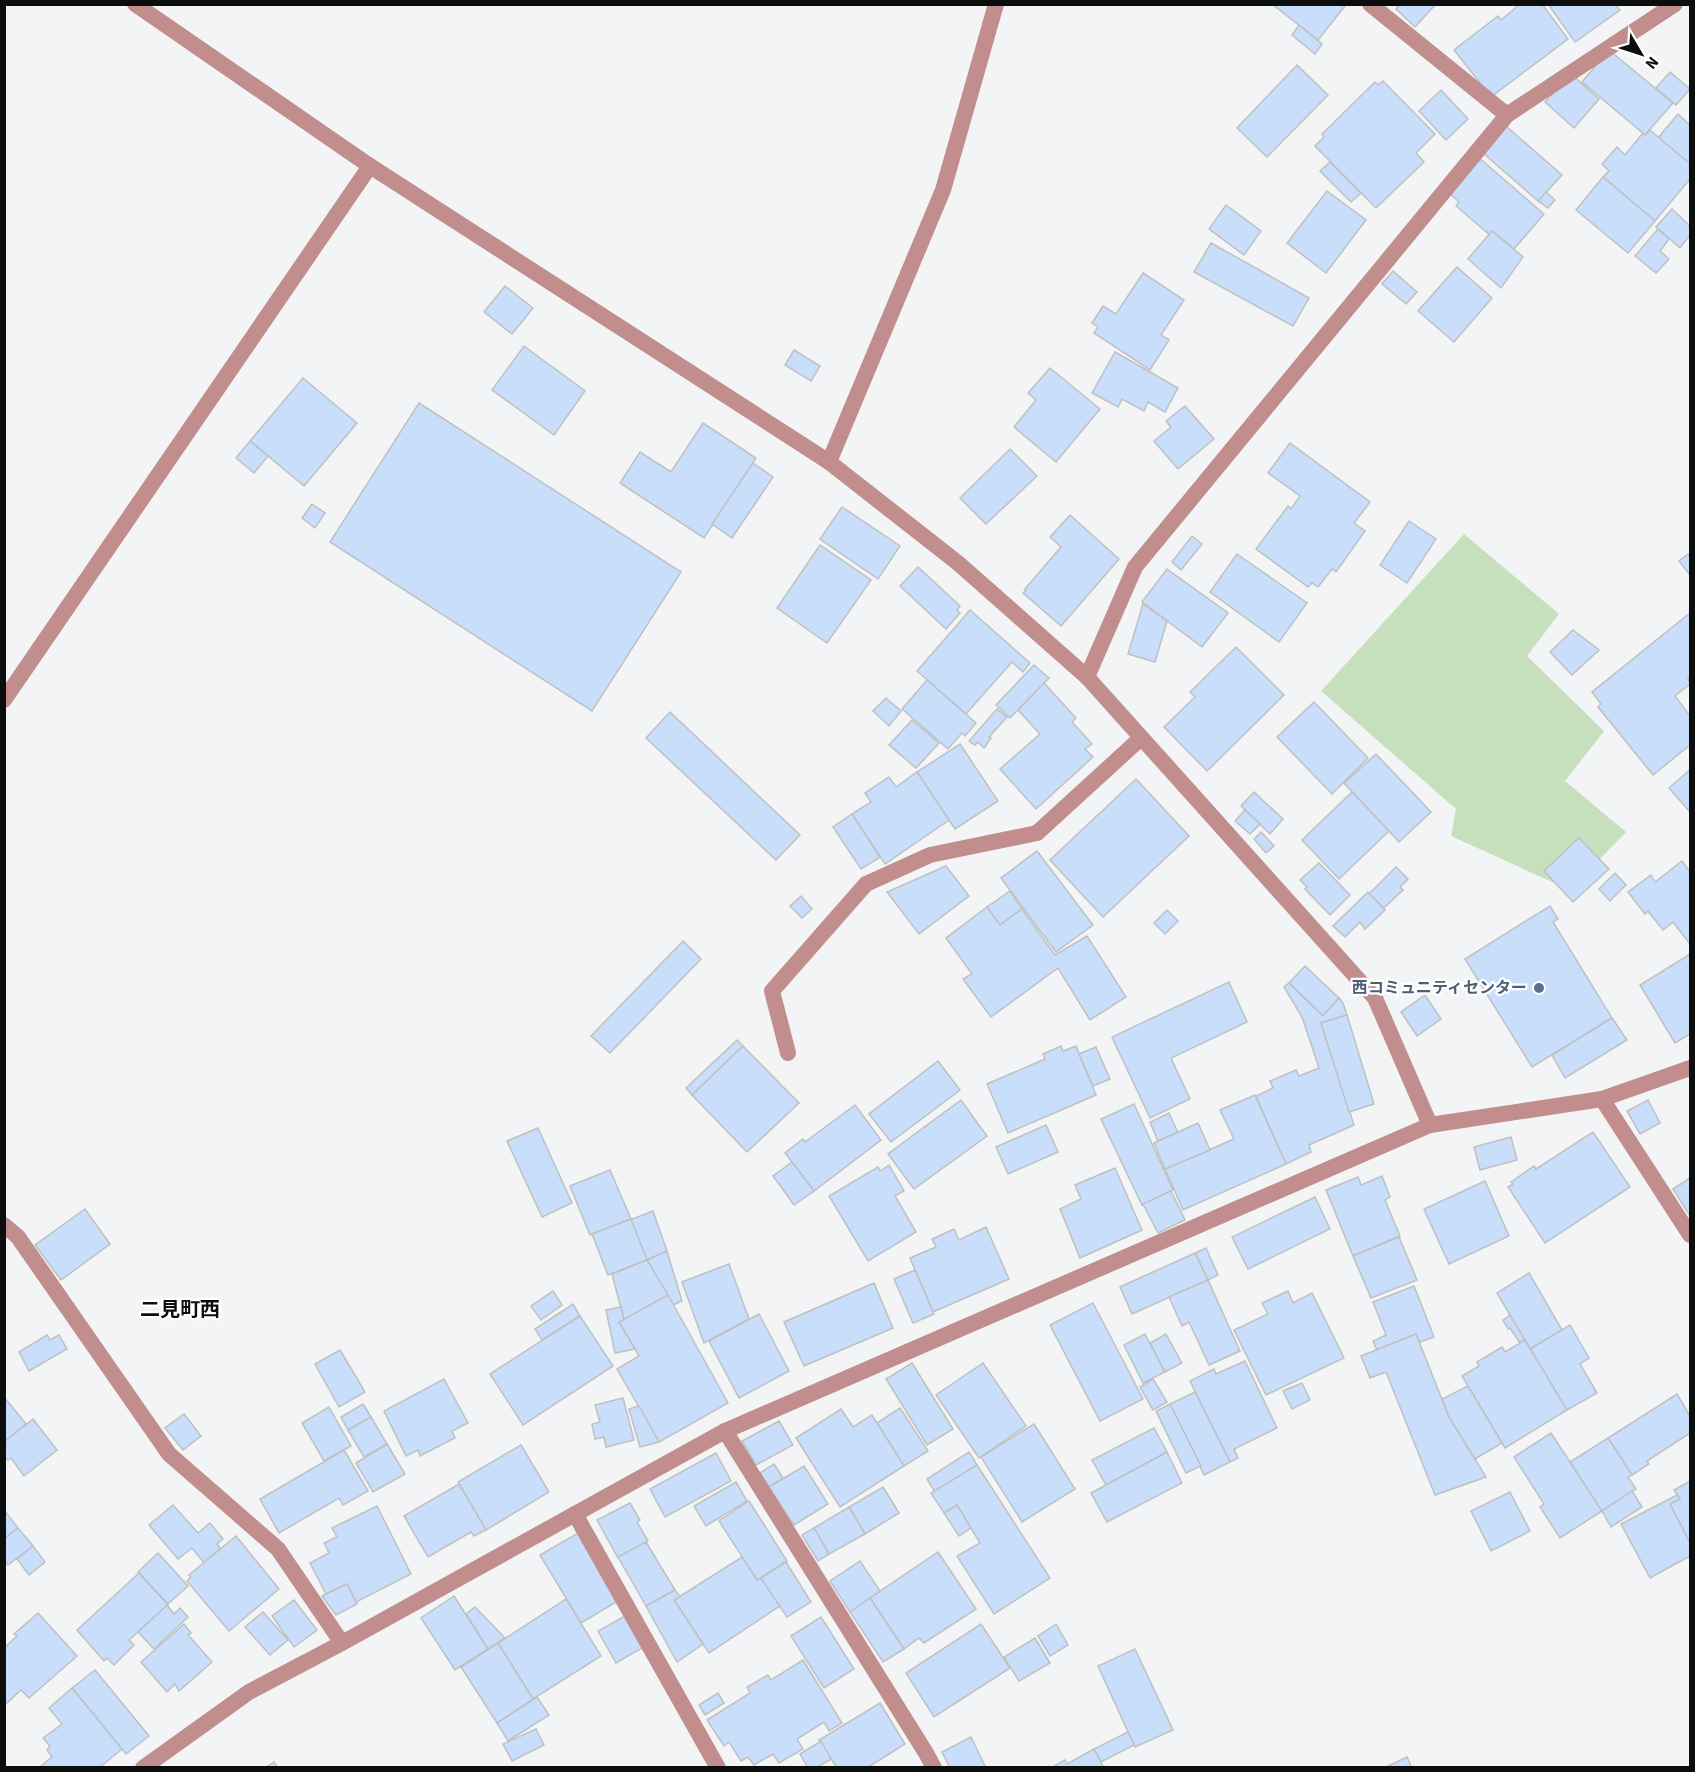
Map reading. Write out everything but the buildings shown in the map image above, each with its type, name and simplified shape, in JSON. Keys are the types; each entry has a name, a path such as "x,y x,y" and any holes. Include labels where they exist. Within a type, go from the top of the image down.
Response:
{"street":[{"path":"135,4 370,166 829,462 958,563 1088,677 1375,998 1430,1125"},
{"path":"829,462 943,190 996,4"},
{"path":"1370,4 1507,115"},
{"path":"1088,677 1135,567 1507,115 1676,4"},
{"path":"4,700 370,166"},
{"path":"788,1053 772,992 866,884 930,855 1037,833 1142,738"},
{"path":"143,1767 249,1692 725,1431 1430,1125 1602,1099 1690,1068"},
{"path":"1602,1099 1690,1235"},
{"path":"4,1226 18,1237 168,1454 278,1549 342,1643"},
{"path":"725,1431 934,1767"},
{"path":"575,1514 718,1767"}],"green space":[{"path":"1464,534 1559,614 1527,656 1604,731 1565,781 1626,832 1570,890 1451,836 1456,809 1321,691"}],"place":[{"name":"西コミュニティセンター","path":"1539,988"}],"district":[{"name":"二見町西","path":"180,1310"}]}
